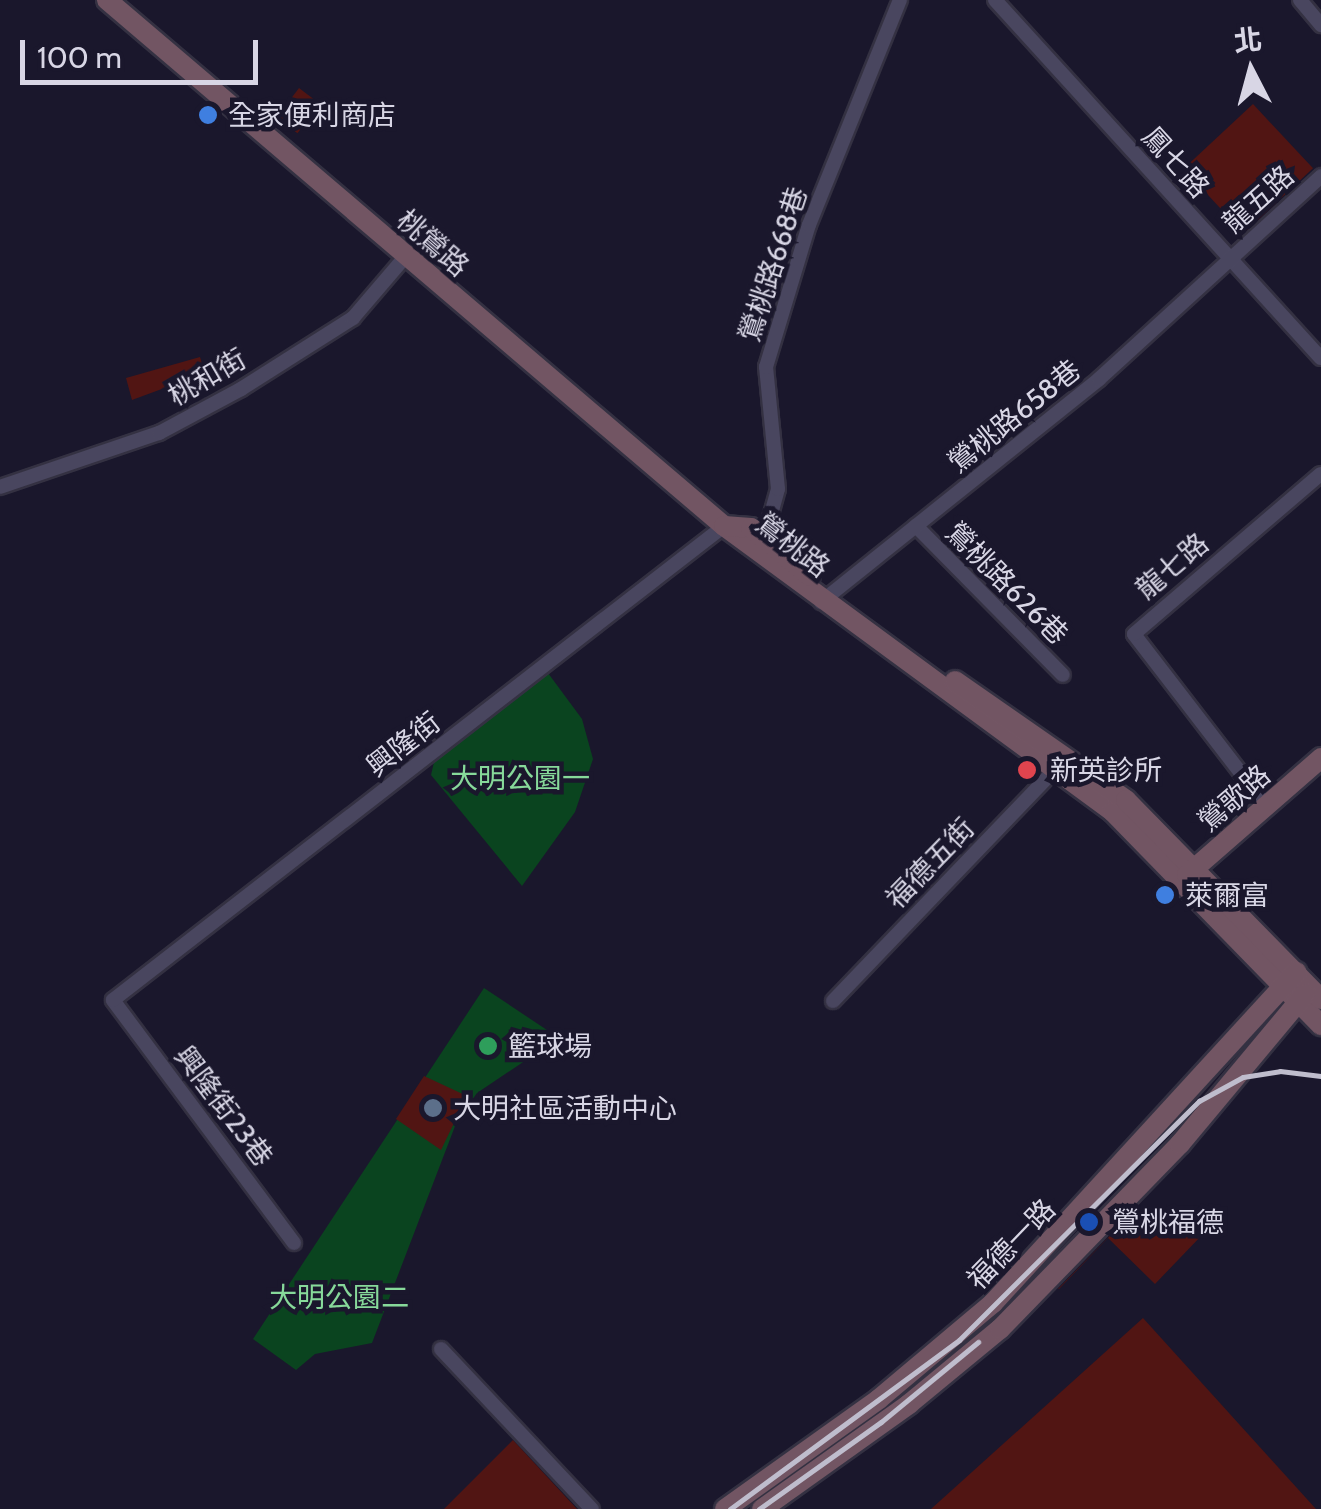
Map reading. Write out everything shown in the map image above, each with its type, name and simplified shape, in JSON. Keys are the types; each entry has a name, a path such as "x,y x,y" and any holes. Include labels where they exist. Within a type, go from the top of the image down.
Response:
{"main road":[{"name":"桃鶯路","path":"107,0 724,526"},
{"name":"鶯桃路","path":"724,526 750,528 762,547 826,598 1059,764 1126,800 1302,988 1321,1025"},
{"name":"鶯歌路","path":"1190,872 1321,758"},
{"name":"福德一路","path":"725,1509 878,1399 993,1303 1302,988"},
{"name":"福德一路","path":"762,1509 910,1404 1000,1329 1180,1144 1302,988"}],"street":[{"name":"鶯桃路668巷","path":"762,547 778,489 766,367 809,225 900,0"},
{"name":"鳳七路","path":"994,0 1321,358"},
{"path":"1300,0 1321,25"},
{"name":"龍五路","path":"1229,259 1321,176"},
{"name":"桃和街","path":"0,487 159,434 241,390 353,318 406,256"},
{"name":"鶯桃路658巷","path":"826,598 1100,379 1229,259"},
{"name":"龍七路","path":"1267,807 1134,634 1321,474"},
{"name":"興隆街","path":"113,1000 724,526"},
{"name":"鶯桃路626巷","path":"916,526 1062,675"},
{"name":"福德五街","path":"832,1002 1059,764"},
{"name":"興隆街23巷","path":"113,1000 294,1242"},
{"path":"441,1349 592,1509"}],"green space":[{"name":"大明公園一","path":"548,673 582,719 593,759 575,812 522,886 431,775 434,762"},
{"name":"大明公園二","path":"484,988 559,1038 477,1093 457,1121 372,1343 315,1354 296,1370 253,1339"}],"building":[{"path":"299,88 320,104 297,133 277,118"},
{"path":"1253,104 1313,168 1244,233 1184,169"},
{"path":"200,357 205,373 132,400 126,378"},
{"name":"大明社區活動中心","path":"424,1076 467,1096 441,1150 396,1119"},
{"path":"1138,1207 1161,1230 1180,1210 1204,1233 1155,1284 1108,1238 1058,1289"},
{"path":"1143,1318 1316,1509 931,1509"},
{"path":"513,1440 577,1509 444,1509"}],"railway":[{"path":"730,1509 959,1340 1199,1101 1243,1077 1280,1071 1321,1076"},
{"path":"759,1509 881,1422 978,1342"}],"place":[{"name":"全家便利商店","path":"208,115"},
{"name":"新英診所","path":"1027,770"},
{"name":"萊爾富","path":"1165,895"},
{"name":"籃球場","path":"488,1046"},
{"name":"大明社區活動中心","path":"433,1108"},
{"name":"鶯桃福德","path":"1089,1222"}]}
